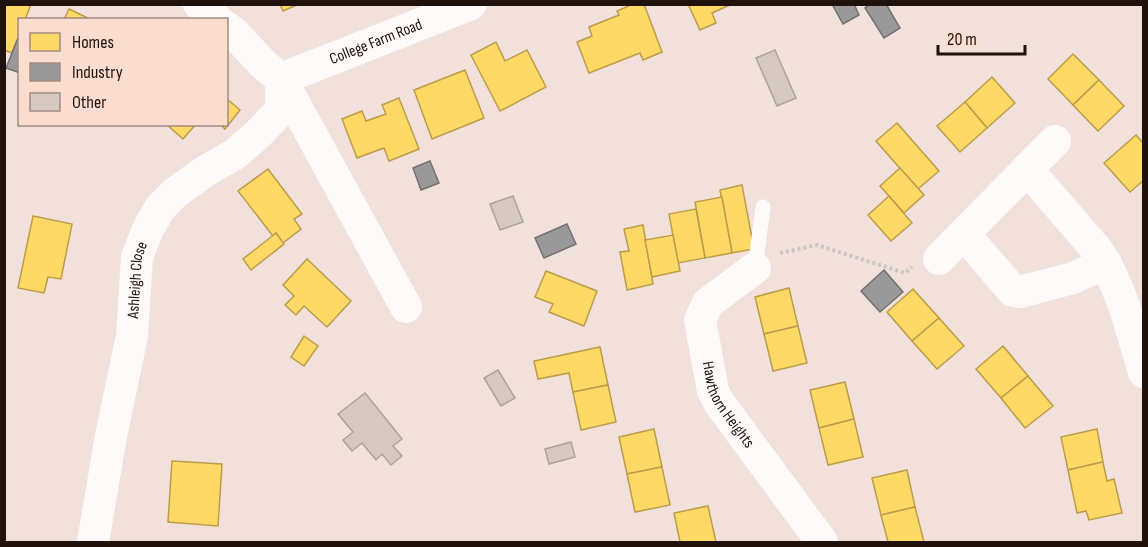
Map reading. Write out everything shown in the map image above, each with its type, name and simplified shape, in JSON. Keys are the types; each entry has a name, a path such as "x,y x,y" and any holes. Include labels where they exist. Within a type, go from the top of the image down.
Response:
{"street":[{"path":"200,4 215,18"},
{"name":"College Farm Road","path":"281,79 471,4"},
{"path":"228,29 281,79 406,307"},
{"name":"Ashleigh Close","path":"93,543 111,436 132,336 137,257 148,229 160,208 175,193 204,172 235,154 281,110 281,79"},
{"path":"939,259 1055,141"},
{"path":"1027,169 1097,250 1118,288 1134,303 1143,372"},
{"path":"964,234 1013,291 1020,292 1073,278 1106,263"},
{"name":"Hawthorn Heights","path":"755,268 708,303 700,320 713,391 720,404 822,543"}],"lane":[{"path":"755,268 763,207"}],"path":[{"path":"755,268 768,256 817,245 905,273 921,256 939,259"}],"building: Homes":[{"path":"4,4 31,4 26,18 18,18 18,39 12,53 4,50"},
{"path":"280,4 299,4 283,11"},
{"path":"633,4 644,4 662,52 643,60 640,53 589,73 577,42 592,36 589,27 619,15 617,11"},
{"path":"688,4 732,4 712,13 716,23 700,30"},
{"path":"69,9 88,18 65,18"},
{"path":"496,42 505,61 527,50 546,87 500,111 471,55"},
{"path":"1073,54 1099,80 1073,105 1048,79"},
{"path":"465,70 484,118 432,139 414,90"},
{"path":"992,77 1015,103 987,128 965,102"},
{"path":"1099,80 1124,106 1098,131 1073,105"},
{"path":"399,98 419,149 389,161 384,148 357,158 342,119 362,111 366,121 386,114 382,105"},
{"path":"228,100 240,110 228,125"},
{"path":"965,102 987,128 960,152 937,126"},
{"path":"897,123 939,171 918,189 876,141"},
{"path":"168,126 194,126 183,139"},
{"path":"1136,135 1144,144 1144,180 1130,192 1104,163"},
{"path":"900,168 924,195 904,213 880,186"},
{"path":"268,169 302,214 294,219 301,229 283,243 276,233 273,236 238,191"},
{"path":"742,185 754,249 732,253 720,190"},
{"path":"889,196 912,223 891,241 868,215"},
{"path":"722,197 732,253 705,258 695,202"},
{"path":"696,209 705,258 678,263 669,214"},
{"path":"33,216 72,224 61,279 48,277 44,293 18,288"},
{"path":"643,225 653,284 627,290 620,252 629,251 624,229"},
{"path":"276,233 284,244 251,270 243,259"},
{"path":"673,235 680,271 652,277 645,240"},
{"path":"307,259 351,301 327,327 304,306 296,315 285,305 294,296 283,285"},
{"path":"546,271 597,291 584,326 549,312 553,304 535,297"},
{"path":"789,288 798,326 764,334 755,297"},
{"path":"913,289 939,318 912,341 887,312"},
{"path":"939,318 964,346 937,369 912,341"},
{"path":"798,326 807,363 773,371 764,334"},
{"path":"304,336 318,346 304,366 291,357"},
{"path":"1003,346 1028,376 1001,398 976,369"},
{"path":"600,347 608,385 573,392 569,373 538,379 534,361"},
{"path":"1028,376 1053,406 1025,428 1001,398"},
{"path":"845,382 854,419 819,428 810,390"},
{"path":"608,385 616,422 581,430 573,392"},
{"path":"854,419 863,457 828,465 819,428"},
{"path":"654,429 662,467 627,474 619,437"},
{"path":"1097,429 1103,462 1068,470 1061,437"},
{"path":"172,461 222,464 218,526 168,522"},
{"path":"1103,462 1107,481 1114,479 1122,513 1089,520 1086,511 1077,513 1068,470"},
{"path":"662,467 670,505 635,512 627,474"},
{"path":"907,470 915,507 881,515 872,478"},
{"path":"708,506 716,542 680,542 674,513"},
{"path":"915,507 924,542 888,542 881,515"}],"building: Industry":[{"path":"832,4 854,4 859,15 843,24"},
{"path":"870,4 886,4 900,28 884,38 865,8"},
{"path":"18,38 18,72 6,68"},
{"path":"430,161 439,183 421,190 413,168"},
{"path":"567,224 576,244 544,258 535,238"},
{"path":"884,270 903,292 880,312 861,291"}],"building: Other":[{"path":"775,50 796,98 777,106 756,58"},
{"path":"513,196 523,222 500,230 490,204"},
{"path":"498,370 515,398 501,406 484,378"},
{"path":"365,393 402,439 393,446 402,456 391,465 382,454 376,460 362,443 352,451 343,440 353,432 338,414"},
{"path":"571,442 575,457 549,464 545,449"}]}
